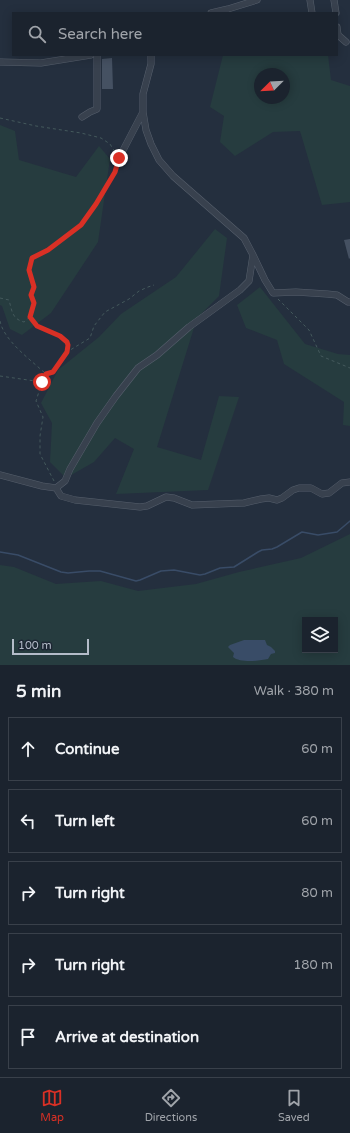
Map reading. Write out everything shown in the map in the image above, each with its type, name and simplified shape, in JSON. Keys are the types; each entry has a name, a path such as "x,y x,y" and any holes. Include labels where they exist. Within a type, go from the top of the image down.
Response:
{"street":[{"path":"215,12 257,0"},
{"path":"310,0 312,12"},
{"path":"334,0 336,12"},
{"path":"338,35 346,42"},
{"path":"0,62 41,63 85,56"},
{"path":"82,117 97,110 97,56"},
{"path":"151,56 151,64 143,94 143,112 146,130 159,160 173,176 244,238 273,293 296,292 337,295 350,302"},
{"path":"119,158 143,112"},
{"path":"56,488 65,481 97,423 138,368 157,355 189,327 240,290 249,281 253,254"},
{"path":"0,475 56,488 61,496 75,500 140,507 147,506 166,496 192,505 244,504 269,498 277,500 292,490 298,488 311,488 322,494 329,494 342,483 350,482"}],"path":[{"path":"0,118 101,138 110,144 119,158 115,172 96,204 81,225 48,250 32,258 29,270 34,287 31,295 34,303 30,317 24,322 18,321 13,315 9,300 0,298"},
{"path":"56,488 40,454 40,436 43,417 36,401 42,382 46,374 53,372 67,352 90,338 94,326 105,312 129,299 139,291 154,285"},
{"path":"273,293 309,330 322,356 350,368"},
{"path":"30,317 37,326 60,336 67,342 67,352"},
{"path":"0,321 9,341 46,374"},
{"path":"0,376 42,382"}],"green space":[{"path":"223,56 328,56 331,80 350,86 350,202 322,205 300,131 273,132 235,156 220,142 224,116 210,107"},
{"path":"0,125 15,131 19,160 76,177 99,146 110,159 98,242 51,313 22,335 10,329 2,306 0,305"},
{"path":"215,229 227,238 219,296 197,318 157,447 201,460 219,396 239,397 208,490 116,494 134,449 115,438 94,462 66,478 50,462 52,423 41,403 58,370 99,337 121,314 176,277"},
{"path":"260,287 305,344 338,354 350,355 350,426 343,425 344,402 284,364 277,340 246,328 237,305"},
{"path":"350,534 350,665 0,665 0,565 14,567 56,584 101,581 138,591 196,584 239,572 301,558"}],"water":[{"path":"244,640 265,640 267,645 275,651 275,653 271,654 268,659 264,660 250,661 236,659 233,657 234,653 228,647"}],"building":[{"path":"112,58 113,89 102,89 102,59"},
{"path":"350,239 350,258 349,259 344,240"}],"waterway":[{"path":"0,552 18,555 61,572 100,571 136,581 161,571 174,570 200,575 220,568 234,567 258,552 277,547 302,532 318,535 337,532 350,521"}],"route":[{"path":"42,382 46,374 53,372 67,352 68,345 67,342 60,336 37,326 30,317 34,303 31,295 34,287 29,270 32,258 48,250 81,225 96,204 115,172 119,158"}]}
